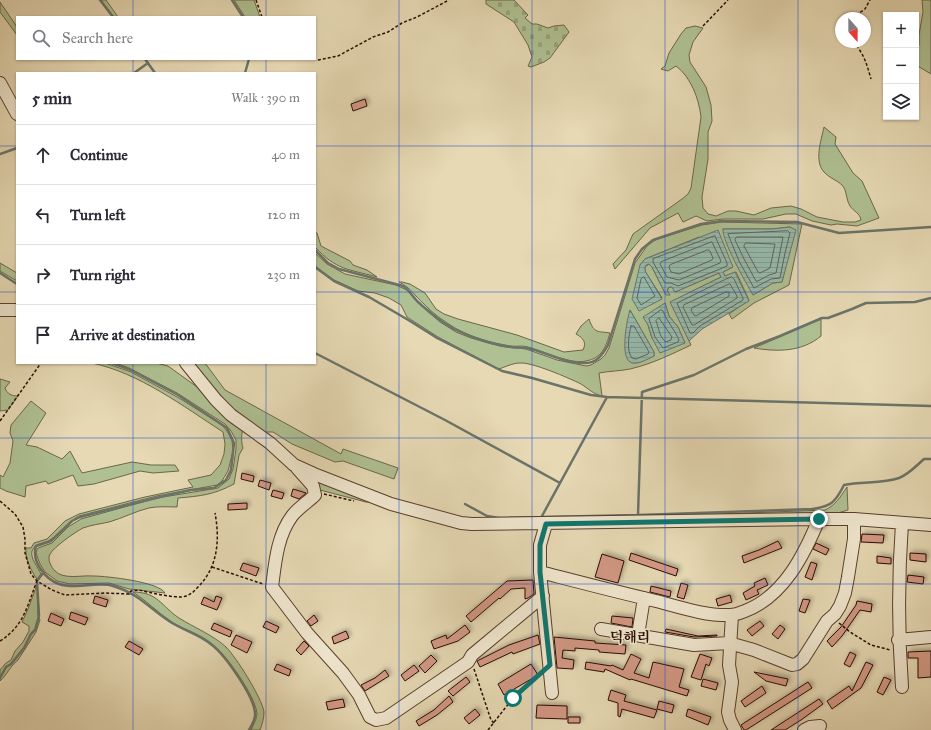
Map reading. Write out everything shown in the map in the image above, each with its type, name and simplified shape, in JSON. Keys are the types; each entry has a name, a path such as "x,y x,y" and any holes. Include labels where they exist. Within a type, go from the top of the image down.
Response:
{"street":[{"path":"0,83 16,112"},
{"path":"0,310 16,310"},
{"path":"187,364 216,400 231,415 270,443 294,465 312,486 316,495 292,515 282,534 272,587 307,633 343,673 359,695 370,717 376,720 386,718 468,662 472,655 483,645 543,596"},
{"path":"294,465 391,504 460,523 546,524 854,519 931,525"},
{"path":"540,572 714,615 732,615 752,609 768,599 780,586 791,573 806,547 819,519"},
{"path":"602,629 694,645 729,643 754,650 792,665 797,664 809,651 827,621 835,614 840,606 845,593 854,539 854,519"},
{"path":"902,523 899,572 898,640 902,687"},
{"path":"546,524 540,545 540,572 552,693"},
{"path":"638,635 644,598"},
{"path":"732,615 729,643 729,665 732,682 728,712 735,730"},
{"path":"898,640 931,637"},
{"path":"804,730 810,727 820,726"}],"path":[{"path":"256,0 262,16"},
{"path":"316,60 338,56 449,0"},
{"path":"703,26 728,0"},
{"path":"861,12 865,9 870,0"},
{"path":"858,48 867,63 871,79"},
{"path":"0,421 40,364"},
{"path":"0,501 15,514 23,527 25,553 31,574 37,581 64,595 105,593 129,594 132,591 139,590 182,597 192,594 202,584 211,571 216,554 217,536 215,513"},
{"path":"212,567 249,578 272,587"},
{"path":"0,640 8,636 21,622 37,581"},
{"path":"832,616 850,632 871,645 899,652"},
{"path":"470,658 477,674 491,720 494,723"},
{"path":"488,730 513,698 550,665"}],"green space":[{"path":"101,0 106,0 117,16 113,16"},
{"path":"234,0 254,0 260,16 244,16"},
{"path":"486,0 514,0 528,15 525,18 532,24 537,24 548,28 564,25 569,32 550,58 531,67 528,66 532,57 528,45 514,22 486,4"},
{"path":"922,0 931,0 931,74 919,67 919,35 923,12"},
{"path":"0,2 16,26 16,34 0,12"},
{"path":"695,26 703,28 693,42 689,55 690,62 706,87 711,105 712,121 708,132 708,159 702,197 703,208 708,214 716,216 728,211 736,211 754,215 771,208 791,206 817,217 843,222 855,222 861,220 851,208 844,187 824,172 819,162 820,144 824,127 836,137 835,144 853,173 862,181 879,218 857,226 837,224 831,225 812,221 796,214 786,214 763,219 723,219 707,221 696,216 683,222 678,213 650,228 615,269 613,264 626,250 633,234 682,199 688,194 691,188 701,117 698,103 690,82 676,66 668,71 661,69 665,66 669,53 681,34 686,28"},
{"path":"722,222 802,224 789,285 754,303 732,319 729,314 749,300 736,272 725,276 723,272 733,267 699,237 645,259 640,265 662,298 645,271 645,267 649,264 666,295 669,287 672,287 675,292 719,273 721,277 671,302 691,345 638,367 599,373 602,396 594,393 575,381 526,363 512,364 499,369 438,337 407,317 401,305 389,298 375,293 358,291 334,280 316,267 316,254 327,264 345,274 396,285 407,290 416,301 440,322 456,332 471,338 500,346 526,349 557,360 586,366 591,365 601,359 609,348 635,263 647,246 655,240 702,225","holes":["790,227 788,254 782,282 773,283 753,295 723,229 772,229","665,303 669,316 678,327 685,343 652,338 648,325","630,310 654,352 654,356 636,363"]},
{"path":"316,232 321,246 350,261 353,265 367,270 377,277 343,268 323,255 316,248"},
{"path":"0,263 16,272 16,280 0,271"},
{"path":"399,282 410,284 425,293 436,309 444,314 517,335 564,352 583,350 585,345 584,340 576,334 581,326 589,319 597,331 610,333 607,343 600,355 591,360 580,362 565,359 526,346 512,346 496,343 475,337 455,328 427,308 410,290"},
{"path":"821,319 821,336 806,345 789,350 754,348"},
{"path":"95,364 108,364 131,372 179,398 222,425 232,440 233,451 228,471 222,481 217,485 157,496 79,516 71,521 54,537 36,546 32,551 32,557 41,574 37,579 26,556 26,548 31,548 34,543 47,539 65,521 79,514 145,497 193,487 188,480 211,475 220,465 224,454 225,444 223,432 144,382"},
{"path":"119,364 160,364 168,366 211,397 244,427 242,432 243,448 239,455 234,484 220,491 194,497 178,498 177,507 149,508 119,519 83,528 70,536 52,551 49,556 49,561 55,571 59,574 68,576 100,576 132,580 161,589 165,593 129,589 109,583 70,584 57,581 45,572 40,564 36,552 38,548 52,543 68,527 81,519 157,498 218,488 229,479 233,469 236,440 225,424 177,393"},
{"path":"190,364 206,364 225,390 341,454 343,449 398,468 394,479 343,461 335,462 292,444 273,432 261,432 227,406"},
{"path":"0,379 10,382 5,388 7,392 14,396 18,396 8,410 0,411"},
{"path":"31,401 46,413 26,445 37,447 62,459 70,451 82,473 132,462 151,465 175,465 179,471 153,473 140,471 94,484 78,486 73,475 48,484 46,481 26,486 25,497 6,491 0,488 0,475 3,477 10,463 13,441 10,433 11,425"},
{"path":"314,476 383,503 366,502 316,489"},
{"path":"847,487 848,510 838,513 639,517 825,510 835,503"},
{"path":"37,585 38,616 40,620 36,632 18,660 0,681 0,670 11,660 15,651 23,642 29,631 29,626 22,622"},
{"path":"133,592 148,594 154,597 179,618 209,635 226,647 236,659 259,697 264,712 260,730 251,730 256,720 257,713 251,696 232,666 218,649 202,638 172,622"}],"water":[{"path":"790,227 796,230 782,282 773,283 753,295 730,252 726,243 723,229 772,229"},
{"path":"718,230 733,267 723,272 725,276 735,272 749,301 702,329 689,341 670,302 721,277 719,273 675,292 672,287 669,287 667,290 670,295 666,295 652,267 649,264 646,265 645,271 662,299 639,311 632,299 640,265 645,259"},
{"path":"665,303 669,316 678,327 685,343 660,353 643,317"},
{"path":"630,310 654,352 654,356 642,362 630,362 625,353 625,337"}],"building":[{"path":"365,99 367,106 353,111 351,104"},
{"path":"242,473 254,476 253,482 241,479"},
{"path":"260,480 271,483 269,490 258,486"},
{"path":"293,489 306,493 299,499 291,496"},
{"path":"273,490 284,493 282,499 271,496"},
{"path":"247,503 247,509 228,510 228,504"},
{"path":"862,534 884,535 883,543 861,542"},
{"path":"778,541 782,548 744,563 742,556"},
{"path":"816,543 829,549 826,555 813,549"},
{"path":"631,553 678,569 676,576 629,560"},
{"path":"910,553 926,554 926,562 910,560"},
{"path":"602,554 624,561 618,583 595,577"},
{"path":"877,556 891,558 891,564 877,563"},
{"path":"811,562 817,564 812,580 805,577"},
{"path":"243,563 259,568 256,576 240,570"},
{"path":"908,575 924,577 923,584 907,582"},
{"path":"765,578 768,585 757,590 759,594 746,600 743,593 755,586 754,583"},
{"path":"533,580 534,594 528,598 525,599 525,588 511,589 471,622 466,616 507,581"},
{"path":"681,583 688,585 684,599 677,597"},
{"path":"651,586 671,591 670,597 650,592"},
{"path":"730,595 732,602 718,606 716,599"},
{"path":"95,596 108,600 106,607 93,603"},
{"path":"216,596 222,598 217,610 201,604 204,597 214,602"},
{"path":"803,599 810,600 805,613 799,611"},
{"path":"857,601 872,604 871,612 860,610 842,636 832,647 827,641 841,627 856,605"},
{"path":"71,612 88,618 85,625 69,619"},
{"path":"51,613 64,619 61,626 48,621"},
{"path":"314,615 318,621 311,626 307,621"},
{"path":"612,616 633,618 632,627 611,623"},
{"path":"266,621 279,627 276,633 263,627"},
{"path":"760,621 764,626 752,636 747,630"},
{"path":"214,623 232,631 230,637 211,629"},
{"path":"465,625 470,632 458,641 434,649 431,641 446,635 447,639"},
{"path":"780,625 785,629 778,639 772,634"},
{"path":"666,629 698,636 717,636 694,637 665,632"},
{"path":"346,631 349,638 334,644 332,637"},
{"path":"236,635 252,642 247,653 231,645"},
{"path":"538,635 540,644 513,654 512,652 480,667 477,661 509,645"},
{"path":"554,637 595,641 595,643 626,645 625,654 575,648 575,651 563,650 562,658 574,660 573,669 557,668"},
{"path":"129,641 143,649 139,655 125,647"},
{"path":"304,641 309,646 301,655 296,650"},
{"path":"931,651 931,677 918,678 918,658 908,658 908,652"},
{"path":"850,652 856,655 850,667 844,664"},
{"path":"631,654 641,659 634,673 649,678 653,662 684,669 679,687 689,690 687,696 631,679 630,680 605,669 604,672 585,669 586,662 612,665 623,670"},
{"path":"700,654 712,658 709,666 706,664 701,680 691,677"},
{"path":"431,655 437,661 425,673 419,666"},
{"path":"866,662 873,665 861,688 832,709 827,701 849,686 852,691"},
{"path":"277,664 291,670 289,676 274,670"},
{"path":"531,664 538,675 504,695 498,684"},
{"path":"414,665 419,671 405,681 401,675"},
{"path":"385,670 389,676 365,691 361,685 375,678"},
{"path":"754,672 788,679 786,686 766,681"},
{"path":"466,677 470,682 453,696 448,691"},
{"path":"884,677 891,680 883,695 877,692"},
{"path":"703,679 718,683 716,690 701,686"},
{"path":"808,682 812,688 744,730 741,725"},
{"path":"762,686 766,693 745,707 741,701"},
{"path":"611,690 626,695 624,701 657,710 654,718 622,709 620,717 618,716 618,703 608,700"},
{"path":"449,696 453,702 437,715 419,726 416,721 434,710"},
{"path":"343,699 345,707 328,710 326,702"},
{"path":"819,699 823,704 801,720 785,730 771,730"},
{"path":"659,701 674,705 672,713 657,709"},
{"path":"537,705 567,706 567,719 536,718"},
{"path":"475,709 480,715 469,724 464,718"},
{"path":"688,709 711,717 708,725 686,716"},
{"path":"568,717 580,717 580,723 568,723"}],"waterway":[{"path":"100,0 112,16"},
{"path":"232,0 242,16"},
{"path":"146,60 154,72"},
{"path":"245,72 249,60"},
{"path":"135,72 148,63"},
{"path":"0,154 16,148"},
{"path":"316,251 328,263 339,269 403,286 417,301 436,317 456,330 469,336 497,345 527,348 571,362 590,363 602,355 608,345 635,259 642,249 653,240 701,224 722,221 797,222 839,233 931,227"},
{"path":"316,268 334,281 369,297 437,338 502,371 591,395 607,397 931,406"},
{"path":"0,273 16,283"},
{"path":"638,515 642,392 694,375 746,349 822,318 828,318 866,303 915,302 931,298"},
{"path":"316,354 445,420 560,483"},
{"path":"115,364 131,370 178,395 227,428 234,443 231,470 226,480 214,488 191,490 80,517 72,521 51,541 36,546 35,552 37,563 44,574 59,584 66,586 100,584 122,589 174,624 207,641 218,650 231,666 250,697 255,717 249,730"},
{"path":"542,516 607,397"},
{"path":"465,504 487,516 499,518 812,509 824,507 832,503 844,485 886,481 899,478 909,472 924,459 931,459"},
{"path":"0,678 6,667 11,664 24,648 31,634 35,630 39,616 37,581 43,573"}],"district":[{"name":"덕해리","path":"630,637"}],"route":[{"path":"513,698 550,665 540,572 540,545 546,524 819,519"}]}
